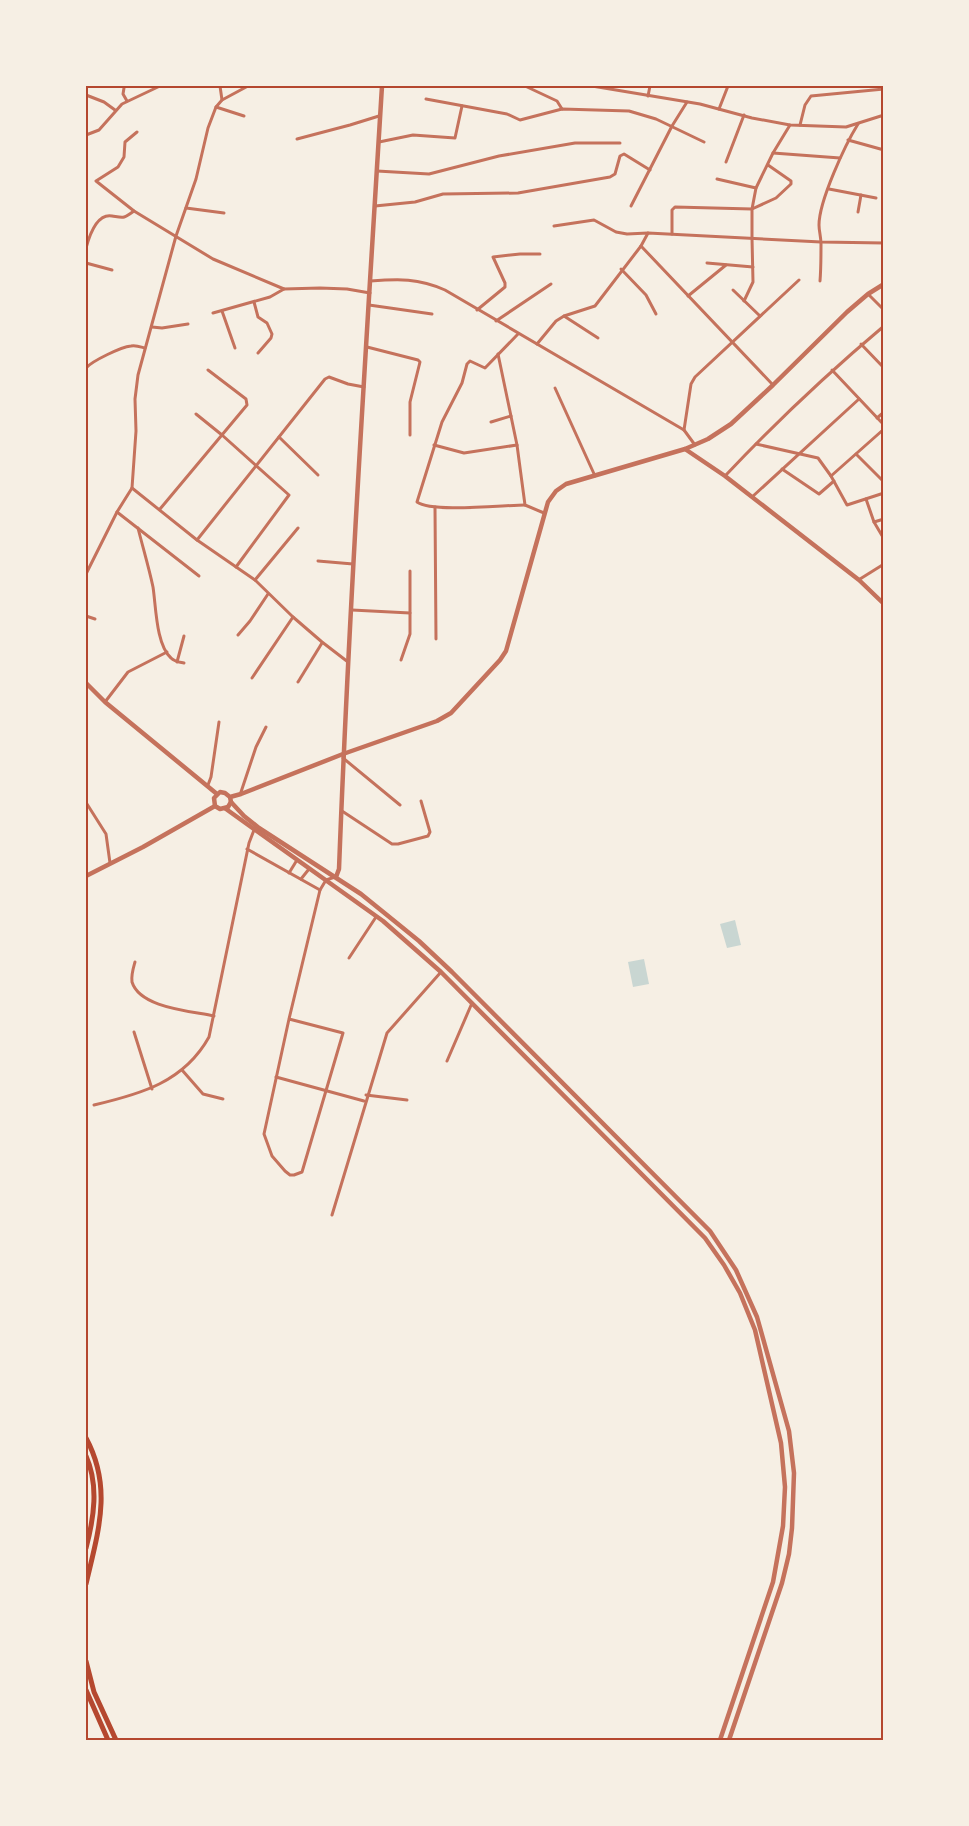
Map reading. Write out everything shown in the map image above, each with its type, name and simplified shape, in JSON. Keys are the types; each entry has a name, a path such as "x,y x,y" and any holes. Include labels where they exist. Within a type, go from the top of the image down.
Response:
{"highway":[{"path":"86,1438 95,1457 99,1473 102,1509 86,1584"},
{"path":"86,1456 92,1475 94,1497 94,1514 86,1548"},
{"path":"86,1661 94,1692 116,1740"},
{"path":"86,1690 108,1740"}],"street":[{"path":"123,86 123,94 127,101"},
{"path":"86,135 99,130 115,110 127,101 157,86"},
{"path":"220,86 222,100"},
{"path":"86,574 117,512 132,488 138,375 176,236 196,179 208,128 216,107 222,100 248,86"},
{"path":"336,877 339,869 348,662 382,86"},
{"path":"525,86 557,101 562,109"},
{"path":"592,86 719,108 744,116 800,126 839,128 884,115"},
{"path":"648,96 650,86"},
{"path":"719,108 728,86"},
{"path":"800,126 805,105 811,96 884,89"},
{"path":"86,95 104,102 115,110"},
{"path":"426,99 507,114 520,120 562,109 629,111 672,126 704,142"},
{"path":"631,206 672,126 687,102"},
{"path":"379,142 414,135 455,138 462,106"},
{"path":"216,107 244,116"},
{"path":"297,139 381,116"},
{"path":"726,162 744,116"},
{"path":"820,281 819,225 821,214 840,158 858,124"},
{"path":"744,301 752,286 752,209 756,188 790,125"},
{"path":"137,132 125,142 124,157 118,167 96,181 134,211 224,264 284,289 347,289 370,293"},
{"path":"848,140 884,150"},
{"path":"377,171 429,174 500,156 575,143 620,143"},
{"path":"773,153 840,158"},
{"path":"375,206 415,202 443,194 518,193 610,177 615,174 620,156 624,154 650,170"},
{"path":"672,234 672,210 675,207 752,209 776,198 791,184 790,179 767,165"},
{"path":"717,179 756,188"},
{"path":"829,189 876,198"},
{"path":"858,212 861,195"},
{"path":"186,207 224,213"},
{"path":"86,248 94,227 102,218 112,216 119,219 134,211"},
{"path":"554,226 594,220 616,232 627,234 648,232 821,242 884,243"},
{"path":"536,345 556,321 595,306 621,269 641,246 648,232"},
{"path":"641,246 773,385"},
{"path":"477,310 505,287 493,257 540,254"},
{"path":"86,263 112,270"},
{"path":"707,263 753,267"},
{"path":"688,296 726,265"},
{"path":"621,269 646,295 656,314"},
{"path":"370,281 407,279 429,283 445,290 684,430 695,445"},
{"path":"684,430 691,384 695,377 799,280"},
{"path":"496,321 551,284"},
{"path":"226,809 230,799 241,794 437,721 451,713 500,660 510,642 544,513 556,491 566,484 685,449 708,439 731,424 868,294 884,284"},
{"path":"213,313 270,297 284,289"},
{"path":"734,290 760,316"},
{"path":"868,294 884,310"},
{"path":"254,302 258,316 267,322 272,334 258,353"},
{"path":"369,305 432,314"},
{"path":"222,311 235,348"},
{"path":"564,316 598,338"},
{"path":"152,327 166,328 188,324"},
{"path":"725,476 832,370 884,326"},
{"path":"518,334 484,368 468,362 462,383 449,405 434,445 417,502 421,505 435,507 525,505 544,513"},
{"path":"861,344 884,368"},
{"path":"86,368 90,363 124,348 131,346 146,348"},
{"path":"366,347 420,362 410,402 410,435"},
{"path":"498,354 517,445 525,505"},
{"path":"160,510 248,405 248,402 208,370"},
{"path":"831,476 884,427 832,370"},
{"path":"197,540 329,377 364,387"},
{"path":"555,388 595,477"},
{"path":"752,497 859,399"},
{"path":"877,418 884,411"},
{"path":"196,414 256,465 288,497 236,567"},
{"path":"491,422 511,417"},
{"path":"279,437 318,475"},
{"path":"756,444 818,458 834,481 845,504 849,505 884,493"},
{"path":"434,445 464,453 517,445"},
{"path":"685,449 725,476 859,580 884,604"},
{"path":"856,454 884,482"},
{"path":"782,469 819,494 834,481"},
{"path":"132,488 197,540 255,580 293,617 348,662"},
{"path":"866,499 874,522 884,538"},
{"path":"435,507 436,639"},
{"path":"117,512 200,576"},
{"path":"874,522 884,519"},
{"path":"138,528 153,591 157,624 170,657 177,662 184,663"},
{"path":"255,580 298,528"},
{"path":"318,561 354,564"},
{"path":"859,580 884,564"},
{"path":"401,660 410,634 410,571"},
{"path":"238,635 268,594"},
{"path":"352,610 411,613"},
{"path":"86,616 95,619"},
{"path":"252,678 293,617"},
{"path":"177,662 184,636"},
{"path":"298,682 322,642"},
{"path":"105,702 128,672 167,652"},
{"path":"86,683 105,702 217,794 225,793 244,816 259,828 296,854 336,877 385,913 430,951 710,1231 736,1270 752,1303 789,1431 794,1496 789,1554 782,1583 729,1740"},
{"path":"208,786 219,722"},
{"path":"241,794 256,747 266,727"},
{"path":"343,756 400,805"},
{"path":"217,794 213,801 215,806 226,809 376,916 441,972 705,1238 740,1293 755,1330 781,1443 785,1487 783,1526 773,1582 720,1740"},
{"path":"341,811 392,844 398,844 428,836 430,832 421,801"},
{"path":"87,804 106,834 110,863"},
{"path":"86,876 215,806"},
{"path":"94,1105 152,1089 182,1070 203,1048 209,1037 214,1016 248,849 254,830"},
{"path":"248,849 320,890"},
{"path":"290,873 297,860"},
{"path":"302,879 309,868"},
{"path":"289,1019 344,1033 302,1172 294,1175 285,1171 272,1156 264,1134 289,1019 320,890 326,880 336,877"},
{"path":"349,958 376,916"},
{"path":"135,963 133,984 144,997 161,1005 214,1016"},
{"path":"332,1215 366,1095 387,1032 441,972"},
{"path":"447,1061 472,1003"},
{"path":"134,1032 152,1089"},
{"path":"182,1070 203,1094 224,1100"},
{"path":"276,1077 365,1102"},
{"path":"366,1095 408,1100"}],"shaded area":[{"path":"735,920 741,945 727,948 720,924"},
{"path":"644,959 649,984 633,987 628,962"}]}
